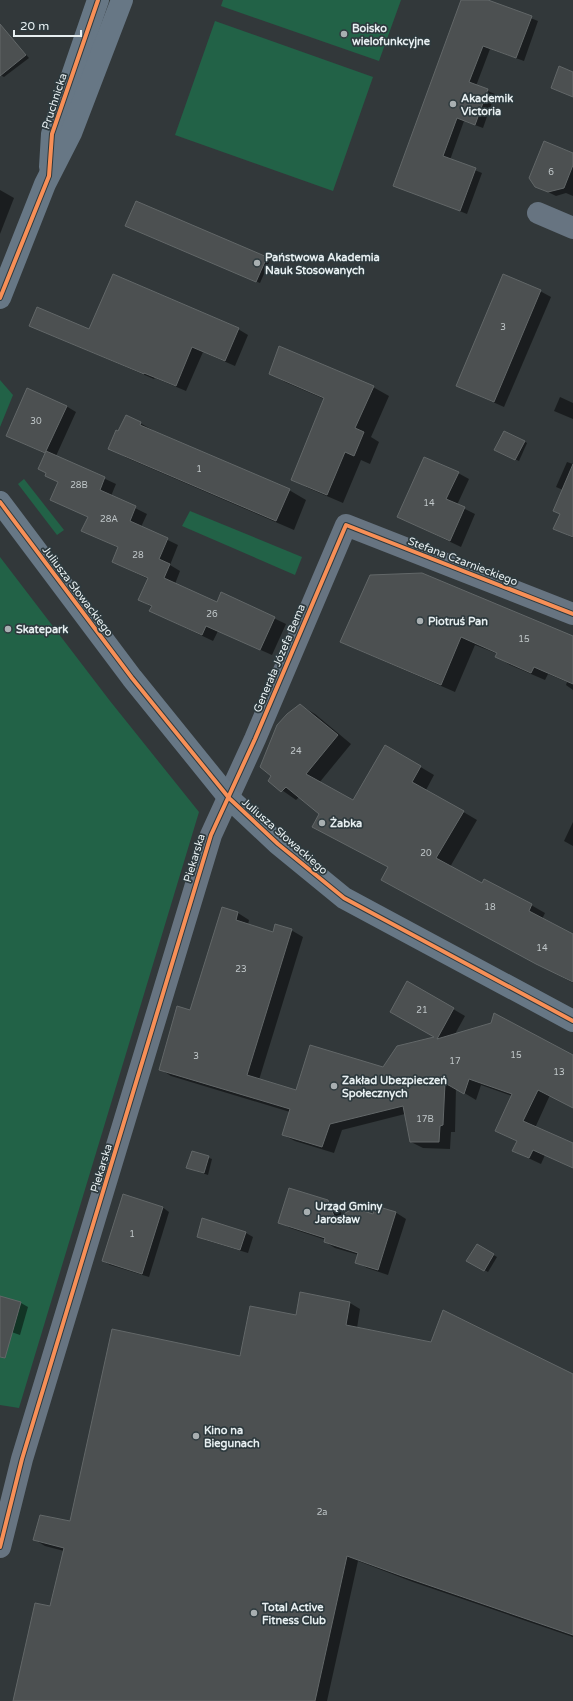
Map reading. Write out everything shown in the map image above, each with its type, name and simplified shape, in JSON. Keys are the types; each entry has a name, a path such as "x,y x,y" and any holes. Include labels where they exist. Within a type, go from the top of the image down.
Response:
{"main road":[{"name":"Pruchnicka","path":"49,176 52,134 98,0"},
{"name":"Pruchnicka","path":"0,298 49,176 71,133 122,0"},
{"name":"Juliusza Słowackiego","path":"0,502 132,678 229,798 286,851 344,898 573,1021"}],"street":[{"path":"538,213 573,228"},
{"name":"Generała Józefa Bema","path":"229,798 346,525"},
{"name":"Stefana Czarnieckiego","path":"346,525 573,614"},
{"name":"Piekarska","path":"0,1547 24,1452 210,835 229,798"}],"green space":[{"name":"Boisko wielofunkcyjne","path":"223,0 401,0 379,61 221,6"},
{"path":"215,21 373,77 333,191 175,135"},
{"path":"0,380 13,395 0,427"},
{"path":"24,479 64,530 57,535 18,484"},
{"path":"190,511 302,557 295,575 182,526"},
{"path":"0,557 110,701 199,812 19,1408 0,1405"}],"building":[{"name":"Akademik Victoria","path":"461,0 488,0 532,16 516,58 483,46 469,82 488,89 475,125 457,118 443,156 476,168 460,211 393,186"},
{"path":"0,24 26,55 0,76"},
{"path":"559,66 573,72 573,97 551,88"},
{"path":"544,141 573,153 573,165 564,188 548,192 535,187 529,178"},
{"path":"136,201 267,257 256,282 125,226"},
{"path":"113,274 239,328 225,361 192,347 176,386 29,326 37,307 89,329"},
{"path":"503,274 541,290 494,402 456,386"},
{"path":"279,346 374,386 355,428 364,432 354,456 345,452 327,495 291,480 324,398 269,374"},
{"path":"27,388 67,406 45,453 6,436"},
{"path":"126,415 141,422 140,425 290,489 276,521 108,449 116,430 118,431"},
{"path":"504,431 525,441 515,460 494,450"},
{"path":"46,451 105,477 100,490 136,506 130,521 168,538 159,559 170,564 164,578 217,602 221,592 275,617 260,650 206,626 202,635 149,611 152,606 138,600 148,578 112,562 118,547 81,531 88,517 50,500 58,482 45,476 46,473 38,469"},
{"path":"424,457 459,472 446,499 465,507 450,541 397,517"},
{"path":"573,464 573,537 553,529 560,514 553,511"},
{"name":"Piotruś Pan","path":"422,573 573,636 573,684 534,667 531,673 495,657 497,653 461,637 441,685 340,642 370,575"},
{"path":"300,704 338,735 306,774 353,800 385,745 421,766 412,782 464,811 436,858 482,883 484,879 532,904 529,911 573,934 573,982 536,964 381,880 388,867 312,827 319,814 286,787 281,792 268,781 271,776 260,767 277,725 287,714"},
{"path":"222,907 238,912 236,920 273,932 275,924 292,929 247,1075 296,1090 310,1045 383,1067 397,1046 434,1037 390,1012 407,981 454,1008 437,1039 491,1023 494,1013 573,1055 573,1108 538,1090 523,1121 573,1143 573,1168 533,1150 529,1158 512,1151 517,1141 495,1131 512,1094 469,1079 464,1094 445,1083 443,1125 440,1126 439,1142 410,1142 403,1106 330,1124 322,1147 282,1135 290,1109 159,1070 177,1006 190,1010"},
{"path":"192,1151 209,1156 204,1173 186,1168"},
{"path":"289,1188 328,1200 335,1219 354,1208 373,1214 376,1206 396,1212 378,1270 355,1263 358,1253 324,1242 325,1238 278,1223"},
{"path":"123,1194 163,1207 142,1274 102,1261"},
{"path":"202,1218 246,1232 240,1250 197,1237"},
{"path":"477,1244 494,1254 484,1271 466,1261"},
{"path":"300,1292 350,1302 346,1325 431,1342 443,1310 573,1374 573,1635 347,1556 315,1701 13,1701 35,1603 50,1606 64,1548 33,1540 40,1515 70,1521 112,1329 240,1356 250,1306 296,1315"},
{"path":"0,1296 21,1302 5,1358 0,1357"}],"cycle path":[{"path":"0,298 49,176 52,134 98,0"},
{"path":"0,502 132,678 229,798 278,844 344,898 573,1021"},
{"path":"0,1547 22,1459 211,835 255,739 346,525 573,614"}],"place":[{"name":"Boisko wielofunkcyjne","path":"344,34"},
{"name":"Akademik Victoria","path":"453,104"},
{"name":"Państwowa Akademia Nauk Stosowanych","path":"257,263"},
{"name":"Piotruś Pan","path":"420,621"},
{"name":"Skatepark","path":"8,629"},
{"name":"Żabka","path":"322,823"},
{"name":"Zakład Ubezpieczeń Społecznych","path":"334,1086"},
{"name":"Urząd Gminy Jarosław","path":"307,1212"},
{"name":"Kino na Biegunach","path":"196,1436"},
{"name":"Total Active Fitness Club","path":"254,1613"}]}
